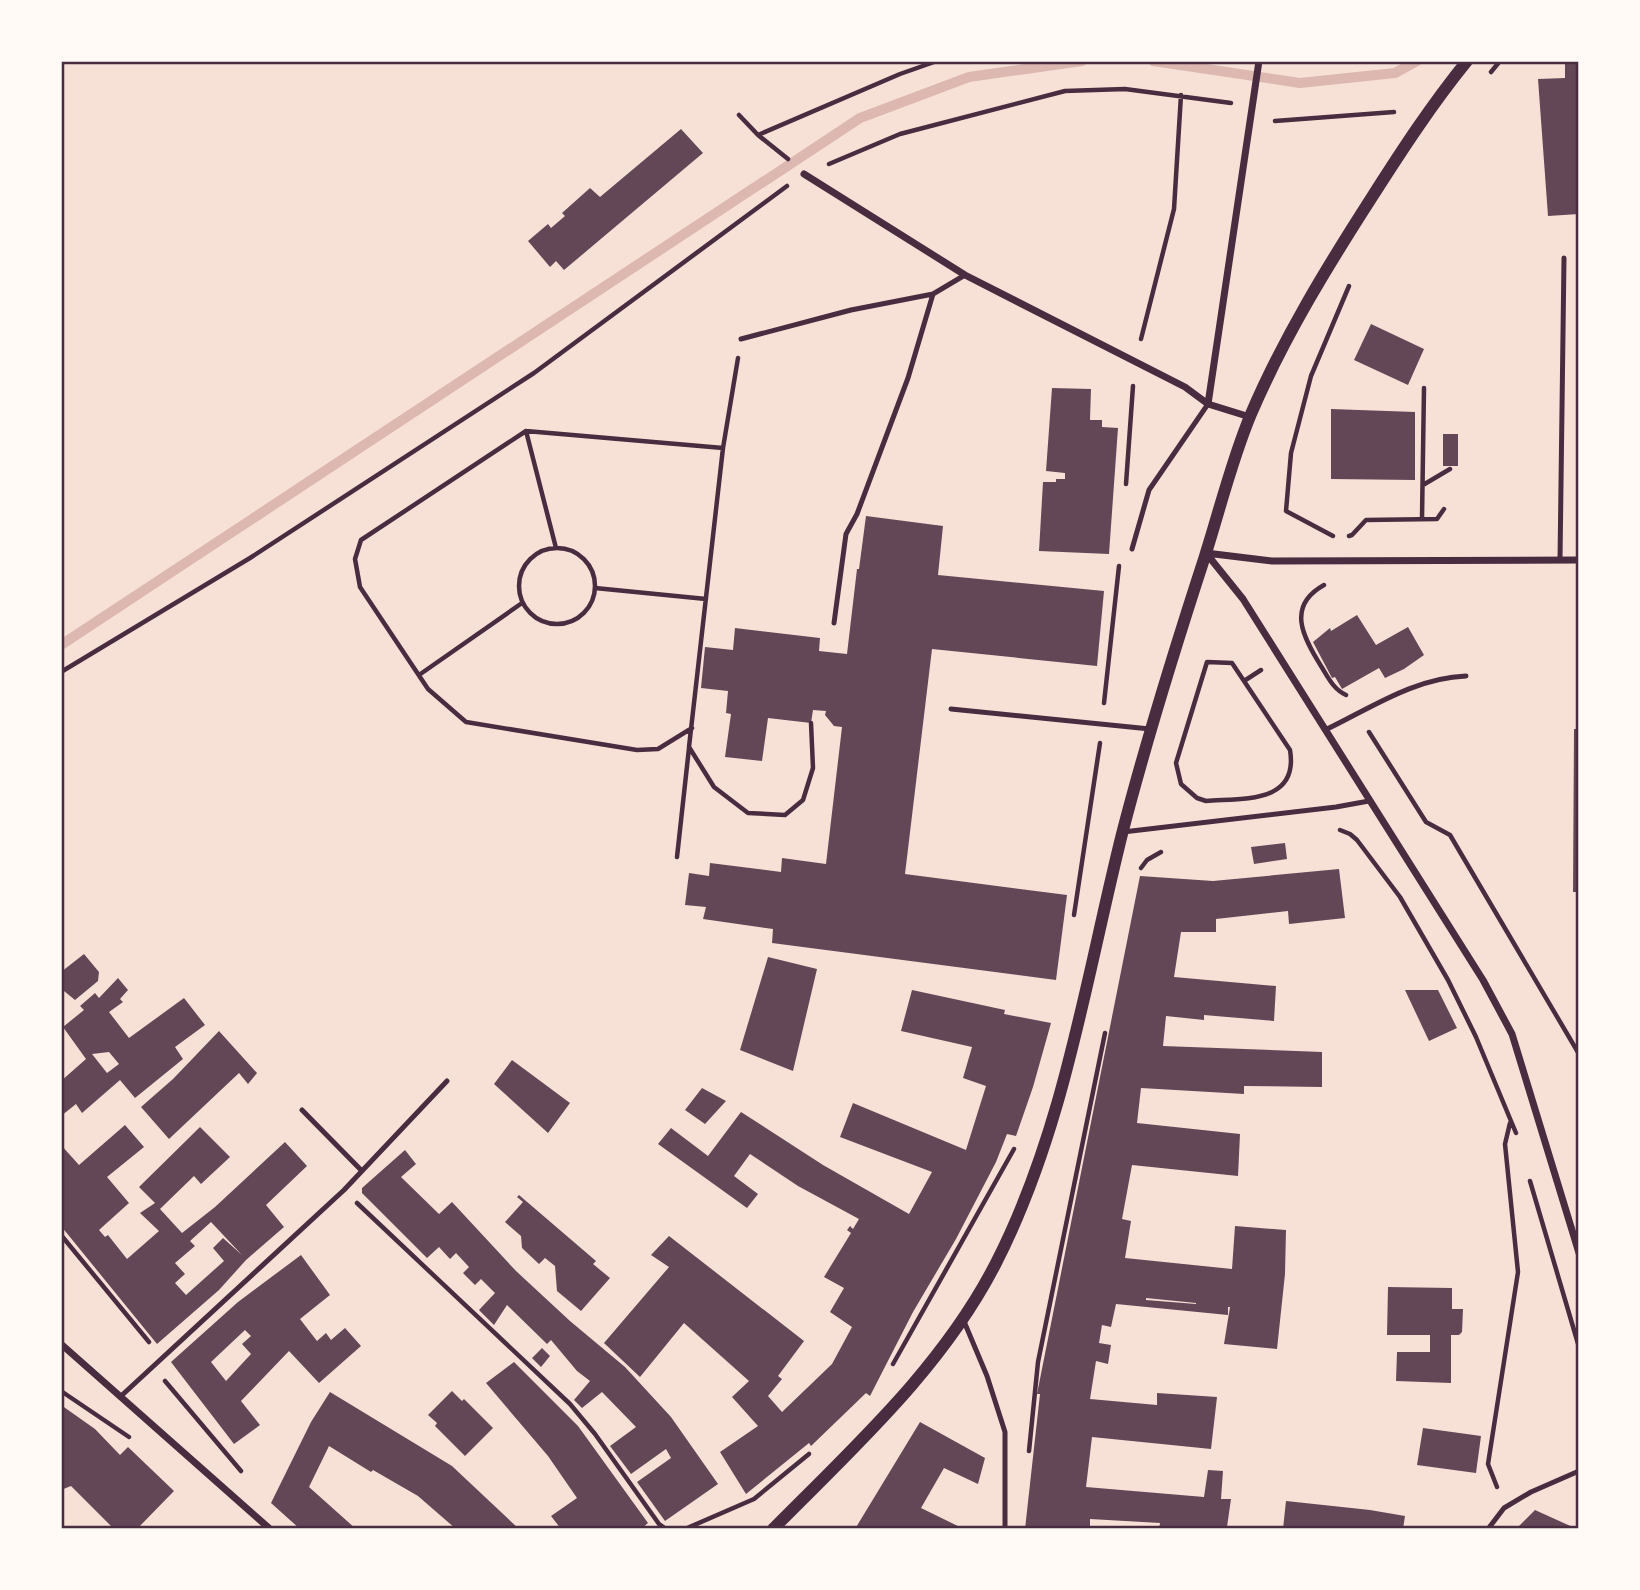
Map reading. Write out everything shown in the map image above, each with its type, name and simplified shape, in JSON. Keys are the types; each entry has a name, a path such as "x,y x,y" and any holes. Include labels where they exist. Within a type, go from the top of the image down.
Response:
{"street":[{"path":"773,1529 906,1392 962,1319 995,1266 1023,1205 1064,1081 1123,832 1152,729 1250,417 1287,338 1324,270 1419,124 1467,61"},
{"path":"1208,404 1260,64"},
{"path":"804,174 965,275 1185,387 1208,404 1250,417"},
{"path":"1206,553 1272,561 1579,560"},
{"path":"1206,553 1243,600 1476,969 1513,1034 1579,1254"},
{"path":"61,1344 270,1529"}],"lane":[{"path":"1560,560 1564,258"},
{"path":"741,340 851,310 933,294 965,275"},
{"path":"834,623 846,534 858,514 908,378 933,294"},
{"path":"1132,549 1149,490 1208,404"},
{"path":"1325,730 1407,688 1434,678 1466,676"},
{"path":"951,709 1152,729"},
{"path":"1123,832 1369,801"},
{"path":"120,1397 344,1190 447,1081"},
{"path":"302,1110 362,1171"},
{"path":"962,1319 987,1376 1005,1432 1005,1529"},
{"path":"1488,1529 1504,1508 1531,1492 1579,1471"}],"path":[{"path":"758,135 900,74 937,61"},
{"path":"1484,80 1500,61"},
{"path":"61,672 250,558 534,373 804,174 900,134 1065,90 1125,89 1234,103"},
{"path":"1138,349 1174,209 1181,95"},
{"path":"1275,121 1394,112"},
{"path":"739,115 758,135 784,155"},
{"path":"1355,275 1311,376 1291,453 1286,511 1329,536 1352,535 1366,520 1437,519 1444,509"},
{"path":"677,857 723,448 741,340"},
{"path":"1125,494 1133,386"},
{"path":"1422,519 1424,387"},
{"path":"692,728 658,749 637,750 466,722 428,690 360,587 355,559 361,540 526,431 723,448"},
{"path":"526,431 556,548"},
{"path":"1423,485 1450,469"},
{"path":"556,548 569,549 580,555 594,575 596,588 586,611 565,624 540,620 530,612 522,603 519,578 532,556 543,550 556,548"},
{"path":"1074,918 1102,724 1119,562"},
{"path":"1326,583 1316,589 1303,606 1301,617 1306,641 1332,685 1346,694 1426,822 1450,835 1579,1054"},
{"path":"596,588 706,600"},
{"path":"419,675 522,603"},
{"path":"1207,662 1232,663 1290,750 1293,764 1289,775 1284,784 1267,796 1206,801 1181,784 1176,763 1207,662"},
{"path":"689,747 714,788 748,813 785,815 803,800 813,768 811,723"},
{"path":"1334,830 1345,831 1357,840 1401,897 1476,1037 1519,1140"},
{"path":"1137,872 1156,853 1165,851"},
{"path":"1028,1460 1038,1362 1107,1022"},
{"path":"1504,1508 1488,1464 1518,1272 1505,1144 1511,1121"},
{"path":"888,1373 1016,1146"},
{"path":"1530,1178 1579,1347"},
{"path":"344,1190 570,1404 595,1434 659,1524 666,1529"},
{"path":"61,1235 152,1346 160,1375 244,1473"},
{"path":"685,1529 754,1499 815,1449"}],"building":[{"path":"1565,61 1579,61 1579,214 1548,216 1538,79 1565,78"},
{"path":"681,129 703,153 564,270 556,261 550,267 528,241 548,224 551,228 565,216 562,213 590,188 600,197"},
{"path":"1371,324 1424,349 1408,385 1354,360"},
{"path":"1052,388 1091,389 1090,420 1102,420 1102,427 1118,428 1109,554 1039,551 1043,482 1065,479 1065,473 1046,471"},
{"path":"1331,409 1415,412 1415,480 1331,479"},
{"path":"1443,434 1458,434 1458,466 1443,466"},
{"path":"866,516 943,526 938,575 1104,591 1097,666 932,649 905,874 1067,895 1056,980 772,943 773,929 703,919 706,907 685,905 689,873 709,876 710,863 781,872 782,858 826,864 842,727 834,726 825,715 826,711 813,710 811,723 768,718 762,761 725,757 731,714 726,713 728,691 701,688 705,647 733,650 735,628 820,638 819,651 847,654"},
{"path":"1357,615 1376,645 1408,627 1424,655 1385,678 1379,668 1342,689 1335,677 1332,678 1313,642 1330,628 1331,631"},
{"path":"1574,729 1579,729 1579,892 1573,892"},
{"path":"1285,843 1287,859 1254,864 1251,847"},
{"path":"1339,869 1345,918 1289,924 1288,911 1216,919 1216,932 1181,932 1174,977 1276,986 1274,1021 1204,1015 1204,1020 1166,1016 1163,1046 1322,1052 1322,1087 1244,1086 1244,1094 1141,1088 1137,1123 1240,1134 1238,1176 1132,1165 1122,1219 1131,1221 1125,1258 1232,1269 1235,1226 1286,1230 1285,1274 1277,1349 1224,1344 1230,1307 1228,1315 1116,1304 1111,1327 1102,1325 1099,1343 1111,1345 1108,1364 1096,1361 1090,1399 1157,1405 1157,1393 1217,1397 1211,1449 1092,1437 1086,1487 1204,1497 1208,1470 1223,1471 1221,1499 1231,1499 1227,1527 1159,1529 1160,1523 1090,1519 1090,1529 1025,1529 1040,1394 1037,1394 1140,876 1213,881","holes":["1146,1298 1196,1303 1146,1300"]},
{"path":"84,954 99,972 98,981 75,1000 64,991 61,993 61,972"},
{"path":"768,957 817,969 793,1071 740,1050"},
{"path":"118,978 128,990 120,999 123,1002 109,1012 129,1038 184,998 205,1025 175,1047 183,1059 135,1098 120,1080 82,1113 76,1104 61,1116 61,1081 86,1059 63,1027 84,1010 80,1006 95,993 99,998","holes":["109,1052 119,1064 107,1073 92,1054"]},
{"path":"912,990 1051,1023 1033,1087 1016,1136 1007,1134 996,1162 956,1239 913,1312 870,1396 866,1393 811,1446 809,1443 746,1494 720,1452 758,1426 732,1397 749,1381 684,1323 640,1377 604,1343 669,1267 651,1255 669,1236 804,1341 778,1376 782,1379 768,1396 782,1412 832,1364 852,1327 830,1312 844,1288 824,1277 851,1233 847,1230 850,1226 853,1229 859,1219 798,1186 750,1154 734,1176 758,1194 747,1208 658,1144 671,1128 708,1156 741,1112 823,1165 909,1214 932,1172 840,1137 853,1103 966,1150 986,1086 963,1078 972,1047 901,1031"},
{"path":"1405,990 1438,990 1457,1028 1429,1041"},
{"path":"219,1031 257,1073 248,1084 239,1073 169,1139 141,1107 173,1079"},
{"path":"512,1060 570,1103 548,1133 494,1084"},
{"path":"702,1088 726,1101 705,1124 685,1110"},
{"path":"125,1125 144,1147 107,1177 129,1203 99,1230 105,1237 108,1235 127,1259 159,1231 140,1213 155,1203 139,1187 200,1127 230,1157 201,1184 194,1176 160,1209 182,1233 215,1207 285,1142 307,1166 266,1205 284,1227 246,1260 219,1290 157,1344 61,1226 61,1145 79,1165","holes":["211,1222 242,1255 223,1238 213,1248 224,1261 186,1295 175,1283 185,1274 175,1263 195,1246 190,1241"]},
{"path":"405,1150 416,1164 401,1177 439,1214 452,1202 516,1271 625,1367 671,1417 718,1484 665,1521 637,1482 671,1458 666,1449 631,1474 610,1446 636,1427 602,1392 582,1408 574,1400 590,1381 577,1371 551,1340 547,1344 507,1305 494,1325 479,1310 495,1293 481,1279 475,1285 463,1273 469,1267 456,1253 450,1259 439,1247 427,1258 362,1193 362,1188"},
{"path":"519,1195 596,1261 593,1264 610,1278 581,1311 557,1291 555,1266 545,1258 539,1264 522,1248 521,1236 505,1222 523,1202 517,1197"},
{"path":"301,1255 330,1295 300,1319 317,1341 326,1333 331,1340 345,1328 361,1346 319,1383 289,1351 241,1401 260,1425 234,1444 171,1362 238,1302","holes":["245,1330 251,1336 242,1344 251,1354 226,1381 211,1362"]},
{"path":"1388,1287 1452,1288 1452,1309 1463,1309 1462,1332 1459,1335 1451,1335 1451,1383 1396,1381 1397,1352 1430,1352 1430,1335 1387,1335"},
{"path":"542,1348 550,1356 541,1367 532,1358"},
{"path":"514,1362 578,1426 648,1523 641,1529 561,1529 551,1516 577,1498 548,1456 486,1383"},
{"path":"452,1391 462,1401 464,1399 493,1428 465,1456 435,1426 437,1423 428,1415"},
{"path":"330,1392 452,1466 519,1529 456,1529 418,1496 329,1446 309,1487 356,1529 300,1529 271,1503 311,1422"},
{"path":"61,1405 95,1429 120,1455 128,1447 174,1491 137,1529 114,1529 71,1486 61,1490"},
{"path":"920,1422 985,1458 978,1484 944,1468 921,1508 964,1529 855,1529"},
{"path":"1423,1428 1481,1436 1476,1473 1417,1465"},
{"path":"1286,1501 1405,1516 1403,1529 1283,1529"},
{"path":"1535,1510 1577,1529 1516,1529"}],"waterway":[{"path":"61,645 860,118 969,77 1082,61"},
{"path":"1153,61 1300,83 1395,73 1417,61"}]}
